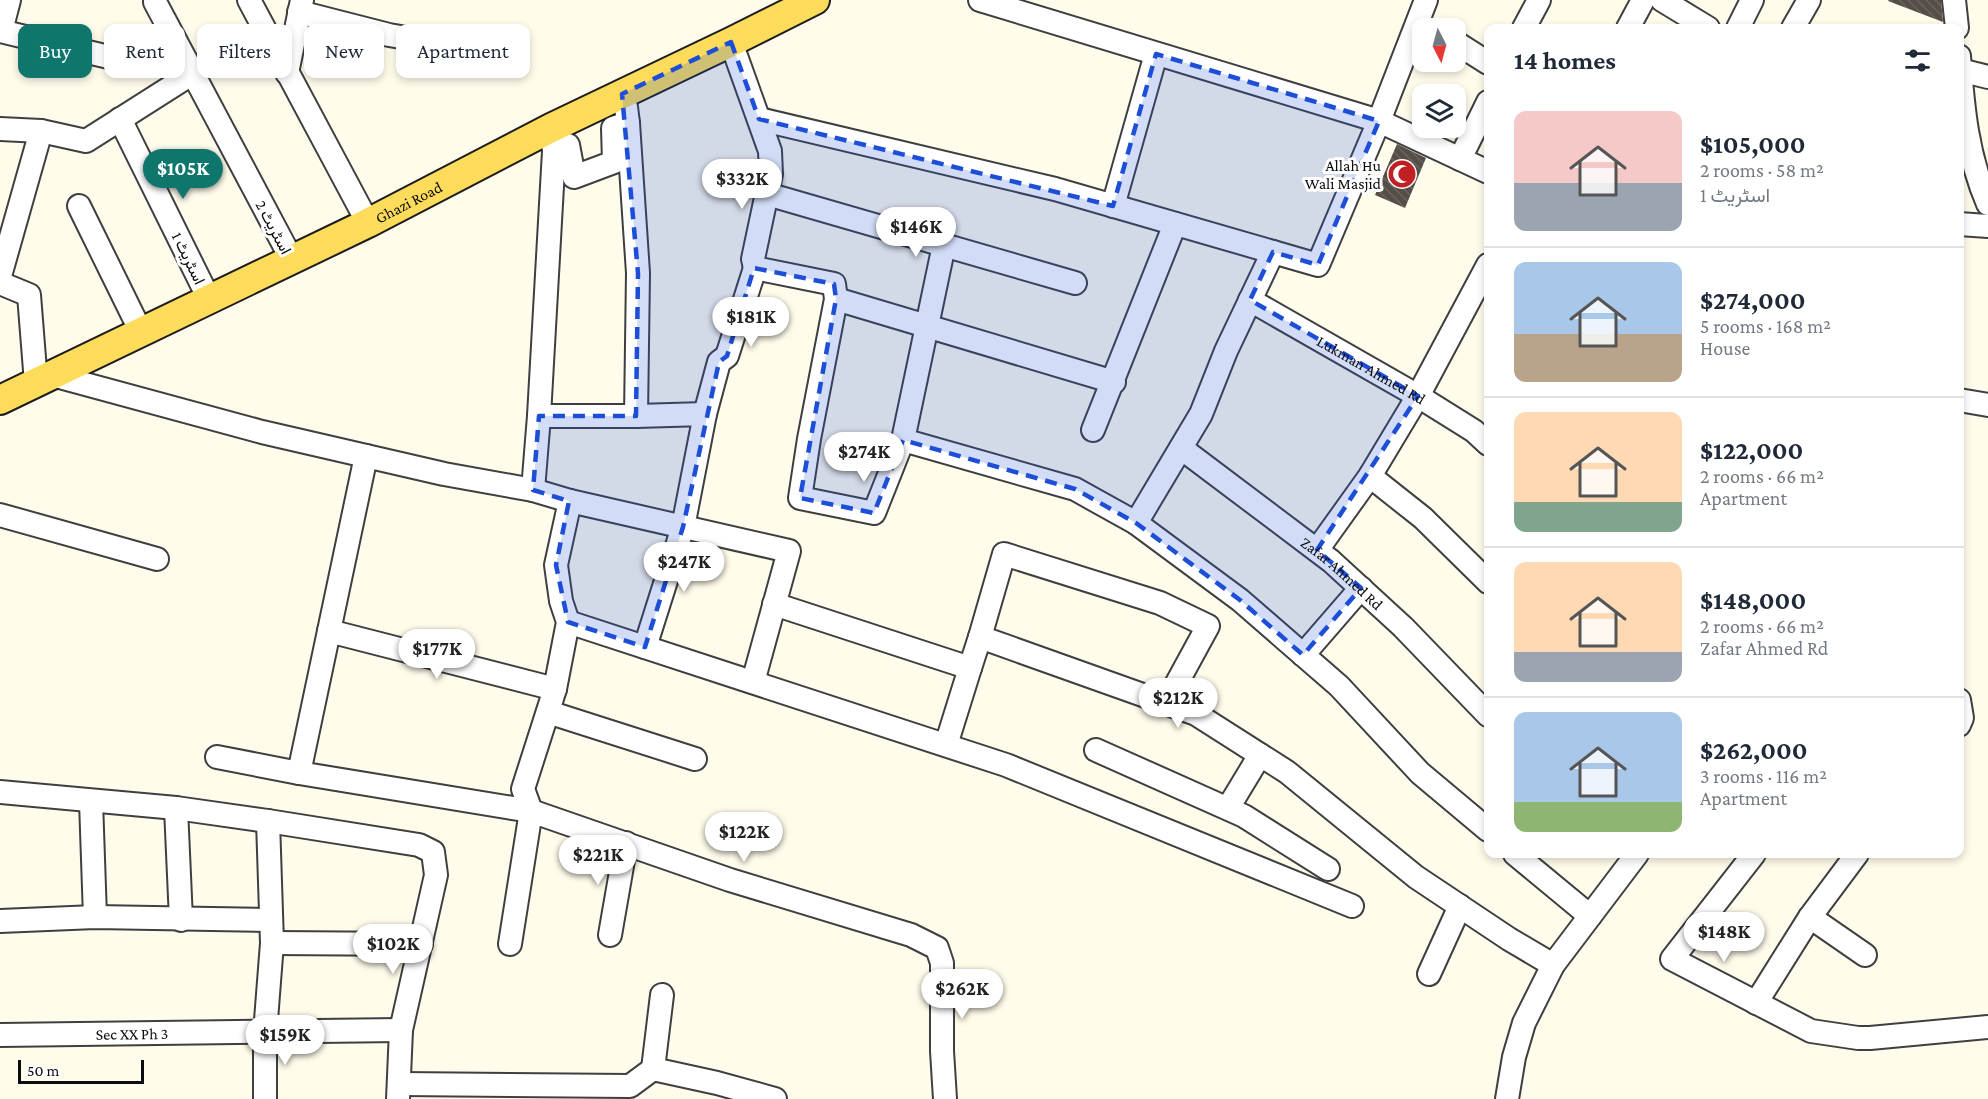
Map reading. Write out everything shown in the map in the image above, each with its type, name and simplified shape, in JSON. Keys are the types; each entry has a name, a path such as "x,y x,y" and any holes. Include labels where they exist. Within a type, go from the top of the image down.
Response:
{"main road":[{"name":"Ghazi Road","path":"0,400 368,223 552,139 622,94 815,0"}],"street":[{"path":"9,0 1,31 104,56"},
{"path":"249,0 262,24"},
{"path":"980,0 1379,121 1484,170"},
{"path":"1526,24 1539,0"},
{"path":"1631,24 1643,0"},
{"path":"1662,0 1701,24"},
{"path":"1740,24 1752,0"},
{"path":"1795,24 1809,0"},
{"path":"1954,0 1957,24"},
{"name":"اسٹریٹ 2","path":"154,1 292,260"},
{"path":"292,52 301,6 396,36"},
{"path":"759,119 1055,189 1318,265 1426,16"},
{"path":"645,647 683,527 705,414 718,362 727,356 755,268 753,259 771,174 770,151 731,42"},
{"path":"1466,49 1484,60"},
{"path":"1113,206 1156,54"},
{"path":"1964,65 1988,77"},
{"path":"0,129 41,131 86,141 193,73"},
{"path":"291,78 368,223"},
{"path":"622,94 628,123 638,273 636,416"},
{"path":"1460,159 1484,110"},
{"name":"اسٹریٹ 1","path":"120,119 209,299"},
{"path":"1964,121 1965,144 1988,204"},
{"path":"532,490 539,416 552,139 568,146 574,177 614,162 613,128 628,123"},
{"path":"0,276 41,131"},
{"path":"767,194 1076,283"},
{"path":"79,206 141,332"},
{"path":"1093,430 1175,224"},
{"path":"1964,224 1988,226"},
{"path":"755,268 834,284 836,299 800,498 874,513 903,440 944,245"},
{"path":"1136,523 1201,414 1226,351 1273,252"},
{"path":"1317,550 1370,476 1418,396 1484,272"},
{"path":"0,283 29,295 44,379 366,456 444,474 532,490 570,501 789,551 753,682"},
{"path":"836,299 1114,382"},
{"name":"Lukman Ahmed Rd","path":"1250,300 1418,396 1474,431 1484,440"},
{"path":"1964,401 1988,405"},
{"path":"539,416 705,414"},
{"path":"903,440 1075,489 1136,523 1240,600 1339,686 1420,773 1484,827"},
{"name":"Zafar Ahmed Rd","path":"1181,448 1317,550 1361,588 1403,627 1484,711"},
{"path":"299,774 366,456"},
{"path":"1370,476 1423,518 1484,578"},
{"path":"510,944 531,811 523,789 555,689 568,622 561,601 556,565 570,501"},
{"path":"0,515 157,559"},
{"path":"946,745 1004,554 1160,603 1208,626 1166,703"},
{"path":"1303,655 1361,588"},
{"path":"774,604 970,668"},
{"path":"568,622 1006,765 1352,906"},
{"path":"329,632 555,689"},
{"path":"980,637 1196,714 1287,772 1416,877 1509,939 1553,965"},
{"path":"548,712 695,759"},
{"path":"1096,750 1244,816 1328,869"},
{"path":"1228,808 1260,754"},
{"path":"217,756 299,774 531,811 730,879 911,935 937,948 942,963 942,1051 945,1099"},
{"path":"0,792 176,808 419,845 433,852 436,875 401,1030 399,1092 631,1093 653,1069 662,994"},
{"path":"91,801 95,917"},
{"path":"176,808 182,920"},
{"path":"265,1099 265,1033 272,943 268,821"},
{"path":"610,935 626,843"},
{"path":"1520,858 1590,916"},
{"path":"1507,1099 1514,1057 1524,1023 1553,965 1631,858"},
{"path":"1751,858 1672,959 1811,1031 1858,1038 1988,1027"},
{"path":"1756,1003 1810,917 1854,858"},
{"path":"1429,974 1460,906"},
{"path":"0,921 95,917 271,920"},
{"path":"1810,917 1865,955"},
{"path":"272,943 421,944"},
{"name":"Sec XX Ph 3","path":"0,1035 401,1030"},
{"path":"653,1069 775,1099"}],"highlighted area":[{"path":"731,42 759,119 1113,206 1156,54 1379,121 1318,265 1273,252 1250,300 1418,396 1317,550 1361,588 1303,655 1240,600 1136,523 1075,489 903,440 874,513 800,498 836,299 834,284 754,268 727,356 719,362 683,527 645,647 568,622 556,565 569,501 533,490 539,416 636,416 638,273 622,94"}],"building":[{"path":"1941,0 1943,22 1888,1"},
{"name":"Allah Hu Wali Masjid","path":"1397,144 1426,158 1405,208 1375,195"}],"place":[{"name":"Allah Hu Wali Masjid","path":"1402,174"}]}
